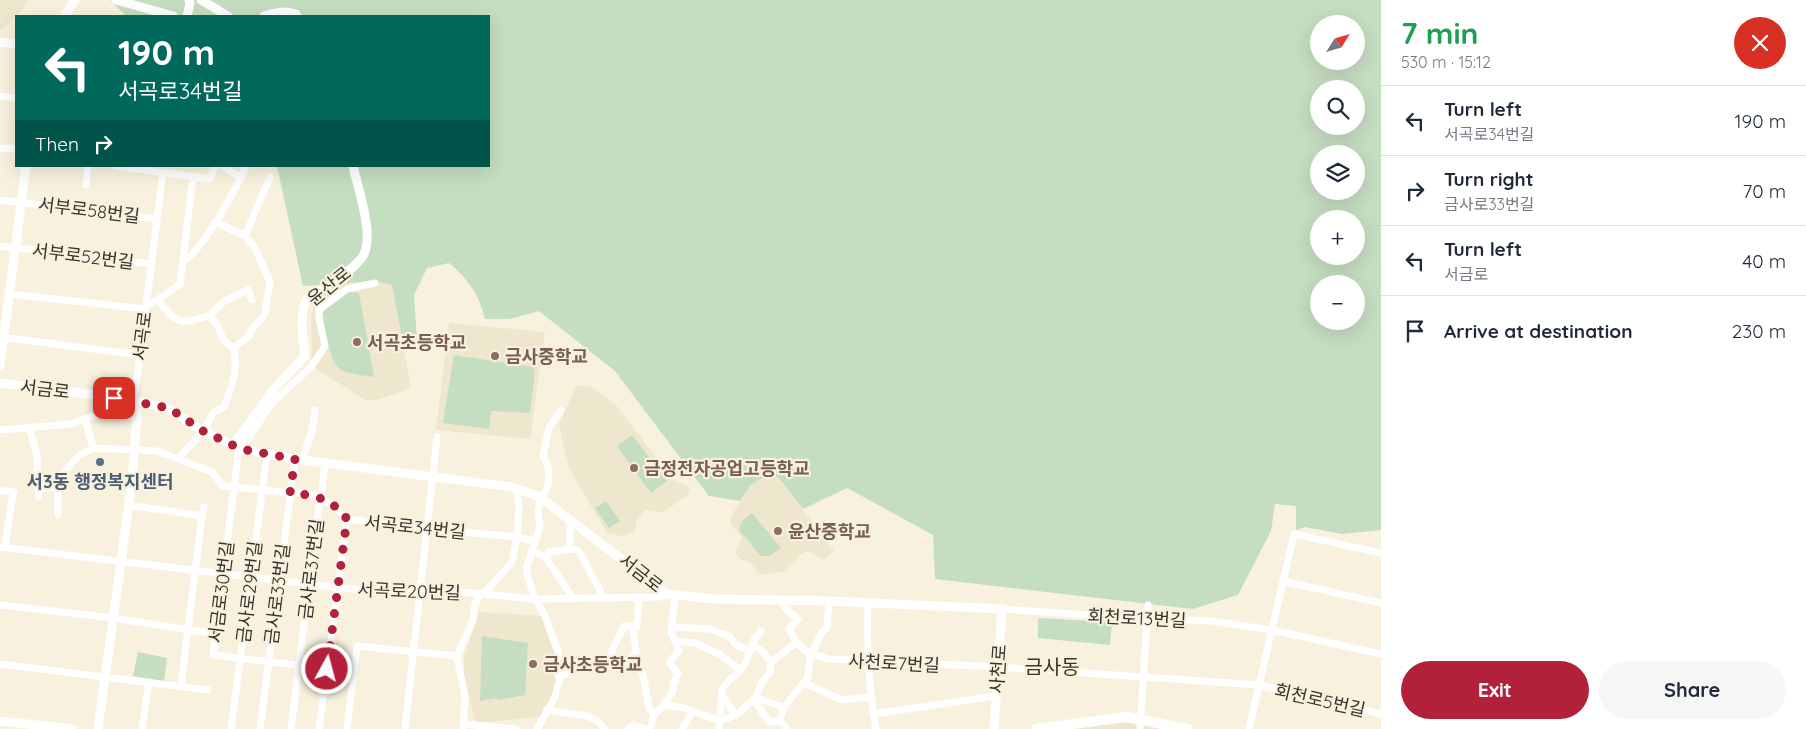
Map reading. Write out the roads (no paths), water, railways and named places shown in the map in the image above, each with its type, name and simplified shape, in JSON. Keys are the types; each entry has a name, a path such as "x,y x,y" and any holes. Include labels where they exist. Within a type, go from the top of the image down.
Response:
{"main road":[{"path":"1036,729 1126,717 1141,724 1188,729"}],"street":[{"path":"65,15 76,0"},
{"path":"116,0 169,15"},
{"path":"187,15 190,3 188,0"},
{"path":"200,0 226,15"},
{"path":"268,15 279,12 288,12 296,15"},
{"path":"0,42 15,44"},
{"path":"0,96 15,98"},
{"path":"0,148 15,149"},
{"path":"0,365 2,337 26,167"},
{"path":"86,185 88,167"},
{"path":"122,167 210,179 215,167"},
{"path":"224,167 241,178"},
{"path":"183,262 197,249 215,222 232,195 246,167"},
{"name":"윤산로","path":"238,447 274,389 305,356 302,321 303,306 306,300 350,270 364,256 366,222 353,167"},
{"name":"서곡로","path":"98,729 128,505 137,414 134,400 163,173"},
{"path":"9,294 146,308 180,284 193,176"},
{"path":"245,236 270,177"},
{"name":"서부로58번길","path":"0,200 157,219"},
{"path":"215,222 245,236 256,248 270,282 263,317 251,330 250,335 234,348"},
{"name":"서부로52번길","path":"0,246 152,264"},
{"path":"238,447 272,403 312,366 325,346 319,310 347,289 375,283"},
{"path":"158,300 169,314 179,321 192,321 210,315 223,302 248,290 252,300"},
{"path":"210,315 226,344 234,348"},
{"path":"2,337 140,355"},
{"path":"178,460 203,431 214,412 224,407 235,373 234,348"},
{"name":"서금로","path":"0,383 134,400 169,408 203,431 238,447 267,454 298,460 432,476 516,489 540,497 671,595 714,599 829,601 1002,608"},
{"path":"0,430 71,424 134,400"},
{"path":"298,460 312,431 315,410"},
{"path":"536,729 558,689 560,680 556,669 558,652 545,616 535,599 527,574 527,566 540,526 538,511 540,497 544,494 548,482 546,461 543,456 549,428 561,410"},
{"path":"58,516 58,487 62,475 78,456 93,448 85,420"},
{"path":"30,427 37,456 39,497"},
{"path":"405,729 437,437"},
{"name":"서금로30번길","path":"238,447 213,655 354,672"},
{"name":"서곡로34번길","path":"93,448 157,451 212,472 223,486 320,498 334,506 347,519 427,529 517,537 535,541"},
{"name":"금사로29번길","path":"232,729 267,454"},
{"name":"금사로33번길","path":"260,729 290,493 298,460"},
{"name":"금사로37번길","path":"292,729 325,463"},
{"path":"38,489 58,487"},
{"path":"516,489 518,506 517,537 512,562 487,590 480,594 475,604 473,620 457,656 465,697 463,727 516,729"},
{"path":"0,490 14,492 3,547"},
{"path":"128,505 202,516"},
{"path":"181,686 204,507"},
{"path":"570,518 570,548"},
{"path":"319,729 347,519"},
{"path":"1272,630 1294,534 1381,553"},
{"name":"서곡로20번길","path":"3,547 376,592 419,588 535,599 661,598 671,595"},
{"path":"546,558 549,552 570,548 578,550 600,590 601,598"},
{"path":"532,550 546,558 573,598"},
{"path":"1283,581 1381,603"},
{"path":"628,729 632,725 648,729 654,716 673,691 673,684 678,674 669,662 679,651 671,632 671,595"},
{"path":"629,662 636,650 635,626 639,598"},
{"path":"771,662 796,643 789,629 798,619 784,607 784,600"},
{"path":"780,720 784,707 807,679 811,655 822,632 826,628 829,601"},
{"path":"868,603 867,660 876,729"},
{"path":"0,604 113,618 215,634"},
{"path":"1141,724 1148,605"},
{"name":"회천로13번길","path":"1002,608 1147,619 1210,621 1272,630 1381,654"},
{"name":"사천로","path":"994,729 1002,608"},
{"path":"609,660 614,644 624,626 635,626"},
{"path":"664,705 693,711 720,721 736,715 755,699 761,684 770,672 771,662 762,651 735,644 730,637 710,629 672,627"},
{"name":"회천로5번길","path":"1260,686 1272,630"},
{"path":"719,729 723,697 722,690 729,680 741,670 755,638 761,632"},
{"path":"675,641 696,643 719,654 741,670"},
{"name":"사천로7번길","path":"796,643 811,655 830,659 998,667"},
{"path":"347,729 357,646 457,656"},
{"path":"559,677 600,658 629,662 634,667 640,669 649,708 654,716"},
{"path":"0,664 208,690"},
{"name":"회천로5번길","path":"998,667 1144,676 1260,686 1381,714"},
{"path":"142,729 149,682"},
{"path":"804,683 842,700 871,697"},
{"path":"1249,729 1260,686"},
{"path":"874,714 996,696"},
{"path":"723,697 736,715"},
{"path":"755,699 784,707"},
{"path":"755,699 769,722 780,720"},
{"path":"548,709 563,714 581,714 593,717 605,729"},
{"path":"682,729 693,711"},
{"path":"780,720 787,729"},
{"path":"0,721 72,729"}],"place":[{"name":"서곡초등학교","path":"357,342"},
{"name":"금사중학교","path":"495,356"},
{"name":"서3동 행정복지센터","path":"100,462"},
{"name":"금정전자공업고등학교","path":"634,468"},
{"name":"윤산중학교","path":"778,531"},
{"name":"금사초등학교","path":"533,664"}],"district":[{"name":"금사동","path":"1052,666"}]}
